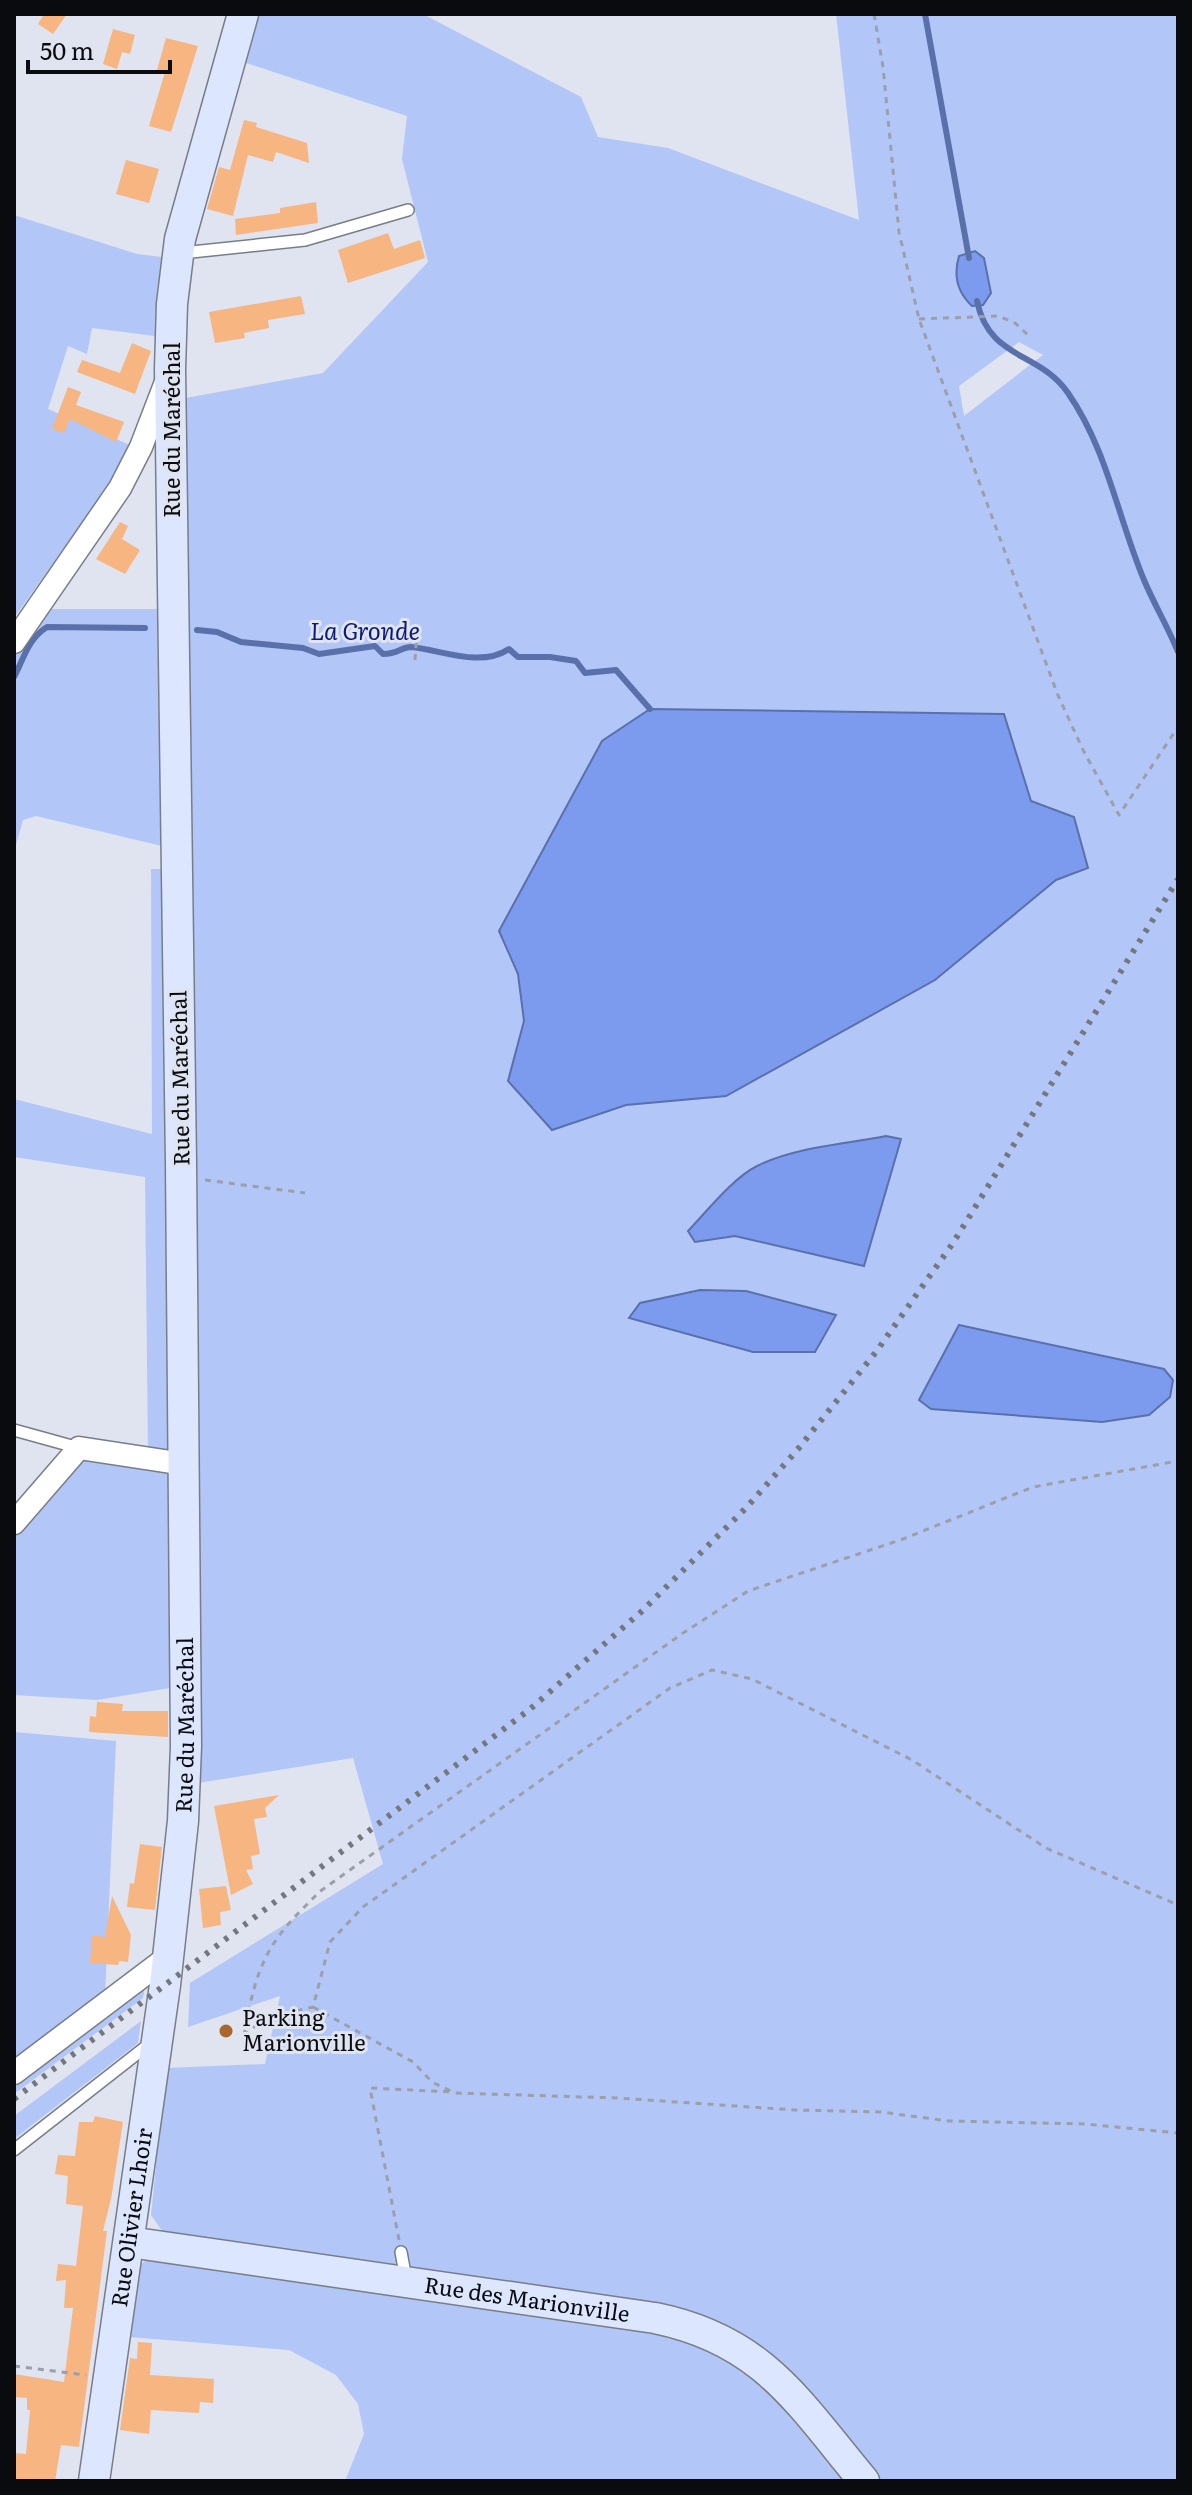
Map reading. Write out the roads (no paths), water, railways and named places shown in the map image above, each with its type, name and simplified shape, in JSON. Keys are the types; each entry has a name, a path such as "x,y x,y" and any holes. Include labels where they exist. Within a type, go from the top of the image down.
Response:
{"street":[{"name":"Rue du Maréchal","path":"169,1956 183,1821 186,1746 170,369 172,304 178,253 191,195 243,14"},
{"path":"14,642 120,488 141,447 170,369"},
{"path":"14,1523 79,1448 184,1464"},
{"path":"14,2073 169,1956"},
{"name":"Rue Olivier Lhoir","path":"94,2481 169,1956"},
{"name":"Rue des Marionville","path":"129,2242 404,2266 655,2318 709,2334 739,2348 770,2372 864,2481"}],"lane":[{"path":"178,253 305,240 408,210"},
{"path":"14,1430 79,1448"},
{"path":"14,2150 159,2037"}],"water":[{"path":"975,251 984,258 991,293 983,305 972,306 960,289 956,270 959,256"},
{"path":"650,709 1004,714 1031,801 1074,817 1088,868 1056,880 935,980 726,1096 626,1105 552,1130 508,1081 524,1021 518,974 499,931 602,741"},
{"path":"886,1136 901,1139 864,1266 735,1236 695,1242 688,1231 730,1187 757,1166 804,1150"},
{"path":"700,1290 746,1291 836,1315 815,1352 753,1352 629,1318 640,1303"},
{"path":"959,1325 1164,1369 1173,1380 1170,1397 1149,1415 1102,1422 931,1409 919,1400"}],"waterway":[{"path":"925,14 969,258"},
{"path":"977,301 983,320 992,334 1003,345 1056,379 1081,415 1102,460 1144,580 1178,652"},
{"name":"La Gronde","path":"14,677 31,643 47,627 145,628"},
{"name":"La Gronde","path":"197,630 217,632 241,642 303,648 319,654 375,646 383,654 411,647 473,658 509,649 518,657 576,661 585,673 616,670 650,709"}],"railway":[{"path":"14,2099 529,1710 642,1611 746,1508 876,1352 953,1243 1178,879"}],"place":[{"name":"Parking Marionville","path":"226,2031"}]}
